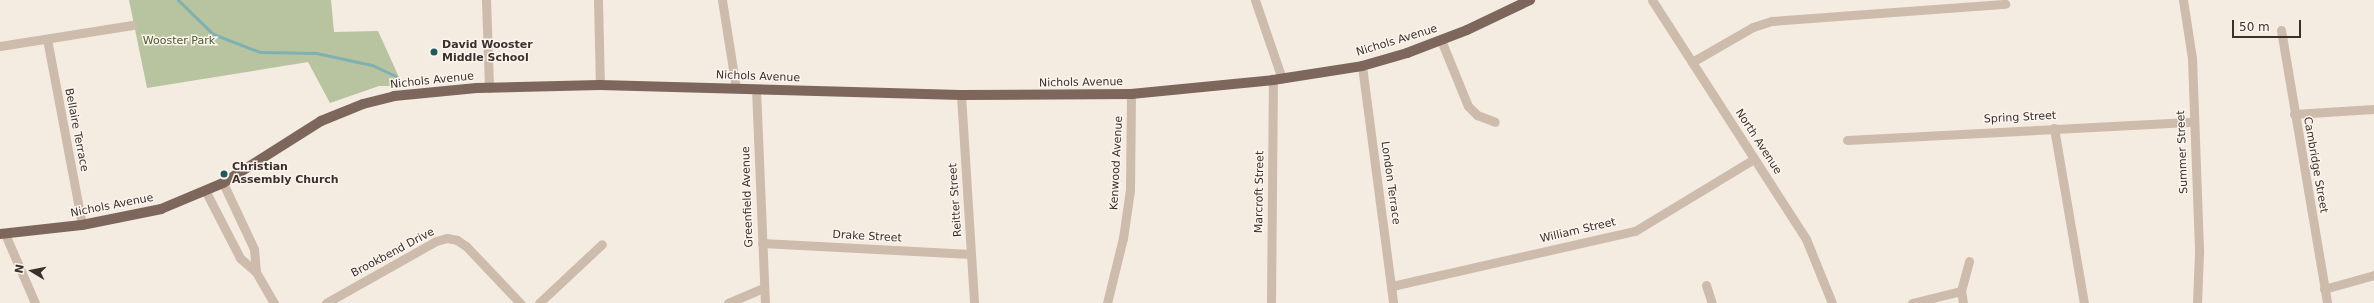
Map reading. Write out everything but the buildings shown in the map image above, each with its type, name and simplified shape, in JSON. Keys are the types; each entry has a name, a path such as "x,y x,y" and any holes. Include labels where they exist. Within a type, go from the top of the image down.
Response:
{"main road":[{"name":"Nichols Avenue","path":"2,234 82,225 154,211 206,192 223,183 294,136 345,110 394,96 489,88 600,85 961,95 1131,94 1278,80 1362,66 1441,40 1530,0"}],"street":[{"path":"486,0 489,88"},
{"path":"598,0 600,85"},
{"path":"722,0 736,88"},
{"name":"Marcroft Street","path":"1255,0 1278,80 1271,303"},
{"name":"North Avenue","path":"1652,0 1806,239 1832,303"},
{"name":"Summer Street","path":"2183,0 2192,58 2199,253 2197,303"},
{"path":"1692,62 1753,27 1772,21 2005,4"},
{"path":"0,46 132,25"},
{"name":"Cambridge Street","path":"2281,30 2327,303"},
{"name":"Bellaire Terrace","path":"47,39 82,225"},
{"path":"1441,40 1468,106 1477,115 1496,122"},
{"name":"London Terrace","path":"1362,66 1392,286 1393,303"},
{"name":"Greenfield Avenue","path":"756,89 764,303"},
{"name":"Kenwood Avenue","path":"1107,303 1123,238 1130,190 1131,94"},
{"name":"Reitter Street","path":"961,95 974,303"},
{"path":"2294,114 2374,109"},
{"name":"Spring Street","path":"1847,140 2054,128 2194,122"},
{"path":"2054,128 2084,303"},
{"name":"William Street","path":"1392,286 1636,230 1754,159"},
{"path":"223,183 254,249 256,272"},
{"path":"206,192 240,258 256,272 274,303"},
{"path":"2,234 35,303"},
{"name":"Brookbend Drive","path":"326,303 436,241 447,238 457,240 466,246 520,303"},
{"name":"Drake Street","path":"762,243 972,254"},
{"path":"539,303 602,244"},
{"path":"1963,303 1961,291 1968,261"},
{"path":"2324,289 2374,275"},
{"path":"1706,285 1712,303"},
{"path":"728,303 764,288"},
{"path":"1912,303 1961,291"}],"green space":[{"name":"Wooster Park","path":"129,0 331,0 334,32 378,31 403,86 379,86 330,103 308,62 147,88"}],"waterway":[{"path":"178,0 213,34 260,52 316,53 372,65 396,76"}],"place":[{"name":"David Wooster Middle School","path":"434,52"},
{"name":"Christian Assembly Church","path":"224,174"}]}
